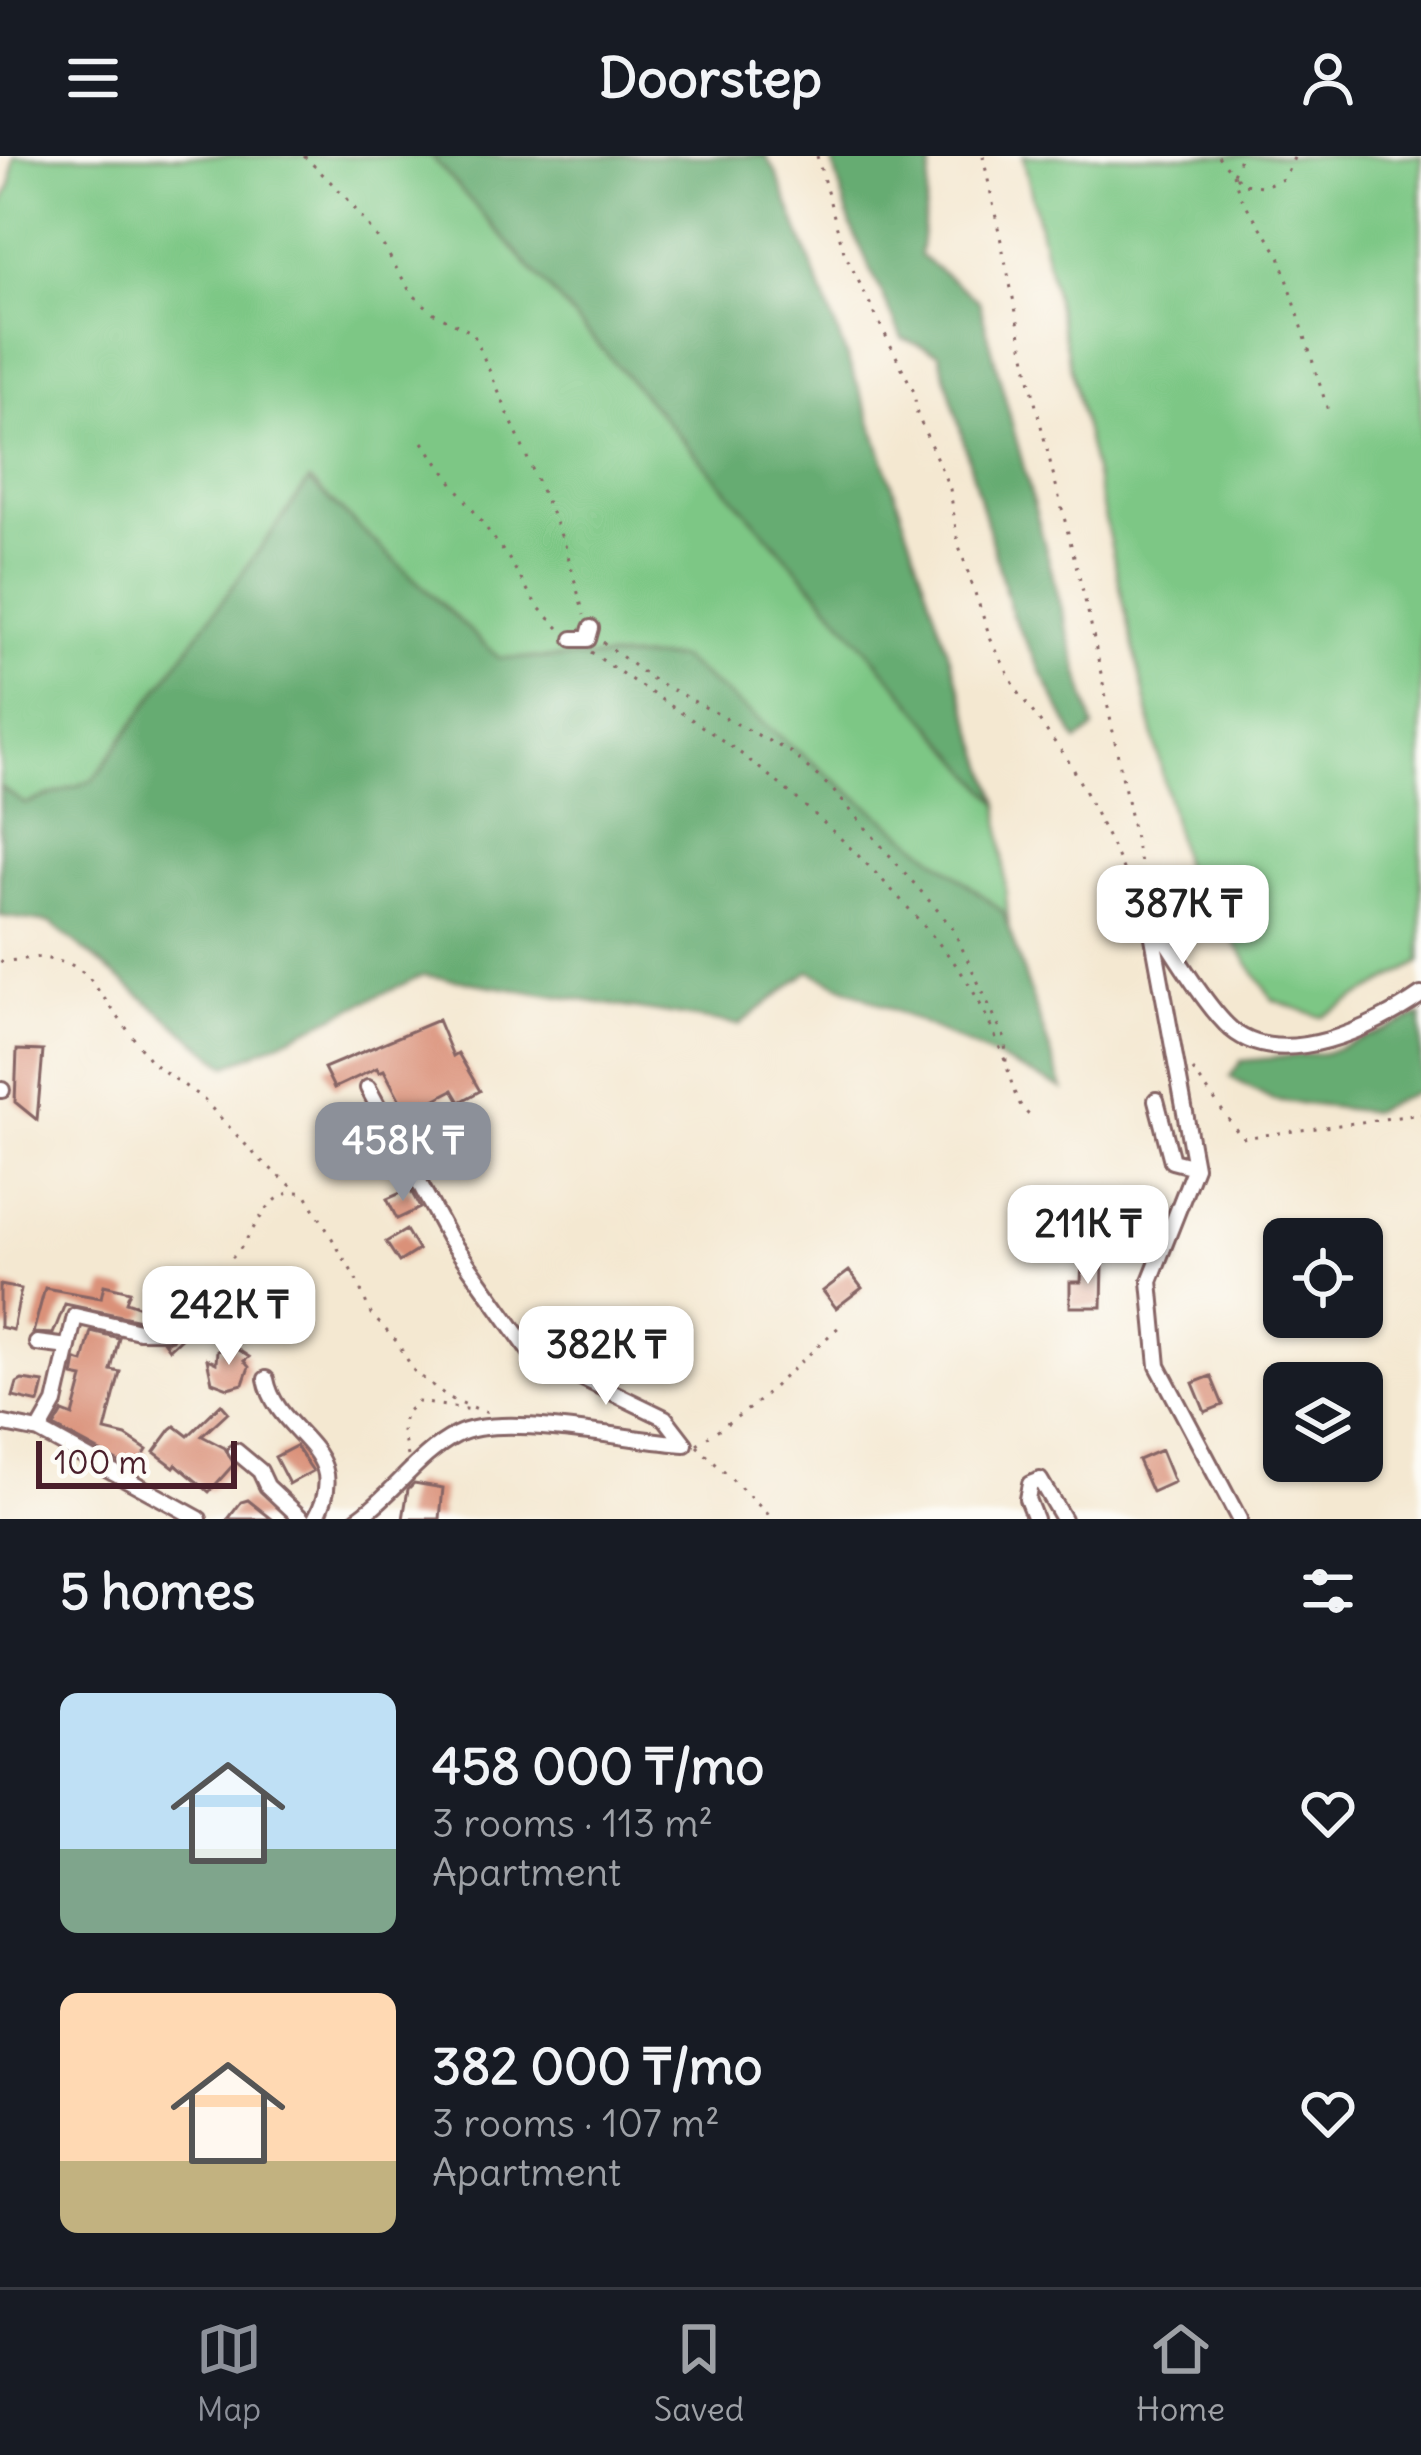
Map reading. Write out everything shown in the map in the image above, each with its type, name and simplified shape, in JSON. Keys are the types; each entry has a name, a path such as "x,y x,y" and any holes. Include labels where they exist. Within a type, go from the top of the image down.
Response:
{"street":[{"path":"573,640 588,639 591,628"},
{"path":"1150,916 1231,1029 1254,1041 1316,1045 1384,1017 1421,995"},
{"path":"1150,916 1195,1167 1150,1281 1158,1366 1239,1519"},
{"path":"368,1088 449,1238 531,1353 664,1418 690,1444"},
{"path":"1156,1100 1172,1161 1195,1167"},
{"path":"39,1431 55,1403 75,1316 139,1330 165,1330"},
{"path":"37,1343 68,1347"},
{"path":"266,1379 276,1408 314,1445 324,1469 327,1493 315,1519"},
{"path":"0,1423 39,1431 200,1519"},
{"path":"357,1519 412,1469 472,1428 584,1429 644,1443 690,1444"},
{"path":"236,1451 302,1519"},
{"path":"1035,1519 1027,1499 1030,1484 1040,1480 1063,1519"}],"path":[{"path":"304,156 346,197 411,293 434,314 473,333 565,545 578,604 596,637 650,678 790,752 831,788 952,927 1005,1039 1006,1062"},
{"path":"817,156 844,252 914,392 917,414 946,477 958,543 991,640 1016,688 1072,766 1150,916"},
{"path":"983,156 1035,402 1090,620 1150,916"},
{"path":"1218,156 1243,184 1263,186 1282,178 1295,156"},
{"path":"1241,156 1233,174 1240,196 1280,256 1330,414"},
{"path":"423,442 509,559 537,606 573,640 733,748 800,801 953,962 973,992 1006,1062 1016,1101 1029,1115"},
{"path":"0,962 40,957 70,964 87,975 152,1064 202,1099 259,1159 305,1193 355,1277 371,1314 397,1342 414,1371 449,1398 478,1411"},
{"path":"1186,1055 1242,1138 1421,1114"},
{"path":"232,1258 266,1211 282,1195 296,1190"},
{"path":"773,1519 690,1444 753,1406 843,1323"},
{"path":"412,1469 402,1432 405,1413 418,1402 490,1414"}],"green space":[{"path":"14,156 431,156 825,600 999,804 1009,932 680,658 499,658 310,481 93,780 25,805 0,787 0,208 11,185"},
{"path":"431,156 765,156 775,170 869,415 999,804 825,600"},
{"path":"831,156 929,156 920,255 979,301 1094,729 1077,742 1012,615 939,353 902,338 851,226"},
{"path":"1023,156 1421,156 1421,962 1321,1017 1273,1000 1183,866"},
{"path":"309,481 499,658 680,658 1003,912 1063,1089 809,971 739,1025 423,975 227,1066 51,923 0,916 0,787 25,804 93,780"},
{"path":"1421,1015 1421,1089 1371,1112 1273,1100 1230,1077 1241,1061 1325,1053"}],"building":[{"path":"438,1020 453,1056 458,1053 480,1091 460,1102 453,1090 407,1114 384,1070 377,1068 334,1088 324,1068"},
{"path":"17,1050 43,1051 37,1120 15,1102"},
{"path":"410,1189 420,1208 397,1219 387,1199"},
{"path":"1105,1199 1107,1225 1070,1227 1070,1201"},
{"path":"406,1230 418,1250 399,1262 386,1242"},
{"path":"1082,1262 1103,1262 1102,1307 1070,1307 1070,1282 1081,1282"},
{"path":"849,1271 862,1288 836,1308 823,1291"},
{"path":"201,1280 212,1294 190,1312 199,1321 169,1349 164,1342 172,1340 176,1330 167,1318 183,1303 175,1288 181,1284 190,1288"},
{"path":"0,1285 21,1289 13,1330 0,1327"},
{"path":"104,1285 130,1291 126,1302 150,1310 140,1320 65,1304 53,1334 33,1333 45,1288 101,1298"},
{"path":"91,1331 119,1338 111,1370 120,1372 105,1431 126,1436 147,1450 134,1470 54,1427 63,1412 73,1416 83,1378 73,1376 76,1360 83,1362"},
{"path":"232,1346 249,1357 244,1361 249,1367 243,1384 228,1388 212,1382 207,1359 216,1363 217,1351"},
{"path":"1211,1376 1223,1405 1205,1412 1193,1383"},
{"path":"22,1380 44,1383 39,1403 13,1397"},
{"path":"221,1404 228,1412 202,1436 225,1448 234,1464 209,1492 154,1452 175,1426 188,1436"},
{"path":"296,1446 313,1471 289,1484 275,1457"},
{"path":"1161,1450 1174,1482 1152,1492 1138,1460"},
{"path":"414,1483 443,1488 440,1519 403,1519 408,1489"},
{"path":"248,1500 272,1519 228,1519"}]}
